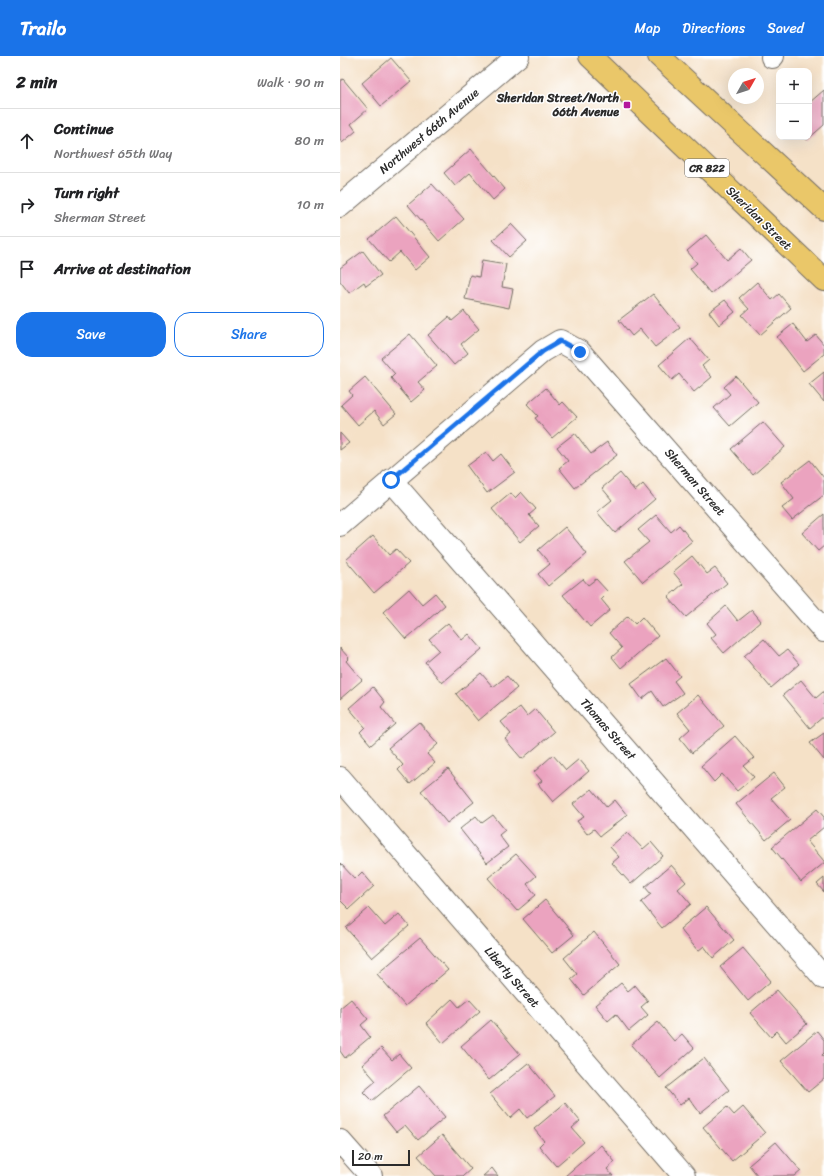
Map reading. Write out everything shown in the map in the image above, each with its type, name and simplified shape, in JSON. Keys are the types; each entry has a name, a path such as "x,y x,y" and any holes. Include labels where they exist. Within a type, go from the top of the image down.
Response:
{"main road":[{"name":"Sheridan Street","path":"590,56 824,280"},
{"path":"659,56 824,210"}],"street":[{"name":"Northwest 66th Avenue","path":"340,206 518,56"},
{"name":"Sherman Street","path":"391,480 543,351 560,341 580,352 824,631"},
{"path":"340,525 391,480"},
{"name":"Thomas Street","path":"391,480 824,978"},
{"name":"Liberty Street","path":"340,778 684,1176"},
{"path":"340,1140 371,1176"}],"building":[{"path":"391,58 411,81 381,106 362,83"},
{"path":"343,79 368,109 351,124 356,131 342,143 340,140 340,81"},
{"path":"824,90 824,125 812,136 812,104 812,100"},
{"path":"471,149 505,189 493,200 470,173 455,186 444,173"},
{"path":"432,184 464,219 439,241 408,205"},
{"path":"396,216 430,257 415,270 400,252 389,262 369,239"},
{"path":"511,224 527,241 509,257 493,240"},
{"path":"706,235 727,260 741,248 751,260 711,294 690,269 697,263 687,251"},
{"path":"363,251 381,275 366,286 364,282 349,293 340,281 340,268"},
{"path":"482,260 506,264 502,287 513,289 509,308 465,299 470,275 479,277"},
{"path":"757,282 772,300 779,294 791,308 760,335 742,315 749,309 739,298"},
{"path":"653,294 680,328 655,347 640,329 632,336 619,320"},
{"path":"725,300 735,312 719,325 709,312"},
{"path":"464,311 479,329 461,344 468,353 454,365 428,335 449,317 452,321"},
{"path":"793,324 807,342 816,335 824,345 824,354 803,371 777,337"},
{"path":"410,334 437,366 418,382 425,390 411,402 391,378 395,374 381,358"},
{"path":"690,338 709,360 702,366 712,377 694,392 679,374 672,380 659,365"},
{"path":"824,372 824,402 809,384"},
{"path":"736,376 758,402 730,426 714,408 730,394 724,387"},
{"path":"365,377 396,414 384,424 374,411 358,425 341,405 352,395 349,391"},
{"path":"546,388 560,405 563,402 577,417 552,438 535,418 538,416 527,404"},
{"path":"763,422 785,447 753,475 731,449"},
{"path":"340,433 349,443 340,450"},
{"path":"575,433 591,454 607,442 617,455 575,488 559,468 568,461 557,447"},
{"path":"486,452 493,461 501,454 515,472 487,493 467,466"},
{"path":"810,460 824,478 824,495 792,520 782,508 794,499 781,482"},
{"path":"620,473 635,491 643,484 655,499 615,533 597,512 612,500 602,488"},
{"path":"521,492 536,509 529,515 539,526 520,542 492,509 511,493 515,498"},
{"path":"824,514 824,546 818,551 802,533"},
{"path":"656,515 671,532 679,525 692,541 643,582 625,561 649,542 638,530"},
{"path":"565,527 587,554 548,586 538,574 550,564 538,550"},
{"path":"373,536 389,555 396,549 409,563 374,593 346,560"},
{"path":"692,556 707,574 715,568 727,583 686,617 668,597 683,584 673,572"},
{"path":"583,579 588,585 596,579 608,592 601,599 610,610 590,627 563,595"},
{"path":"409,589 422,604 435,593 445,605 406,639 383,612"},
{"path":"726,606 738,621 752,610 761,621 724,653 711,638 716,634 707,623"},
{"path":"628,616 635,624 642,617 658,636 621,668 612,657 622,648 609,633"},
{"path":"448,623 462,640 469,634 482,649 442,683 425,662 439,650 429,639"},
{"path":"764,639 779,656 787,650 799,664 771,688 744,656"},
{"path":"340,648 349,658 346,661 362,680 340,699"},
{"path":"666,658 680,676 674,681 683,693 663,707 652,691 642,699 631,684"},
{"path":"481,673 493,687 507,676 517,688 478,721 456,694"},
{"path":"801,680 816,698 824,692 824,716 810,728 783,695"},
{"path":"373,687 385,702 381,707 395,724 371,745 360,732 365,727 349,708"},
{"path":"698,695 724,726 692,753 680,738 690,729 677,713"},
{"path":"520,707 527,716 535,709 554,732 522,759 505,739 511,734 501,722"},
{"path":"419,722 438,744 427,754 435,763 410,784 398,770 403,765 388,748"},
{"path":"824,733 824,760 810,743"},
{"path":"735,736 754,758 744,766 754,777 737,791 722,774 714,782 701,766"},
{"path":"553,755 566,770 579,759 589,771 553,802 538,784 542,781 534,772"},
{"path":"448,769 474,802 447,823 421,791"},
{"path":"774,773 785,787 771,798 790,820 766,840 736,804"},
{"path":"592,789 607,807 615,800 627,815 600,836 594,829 587,834 577,821 584,817 573,804"},
{"path":"817,809 824,817 824,827 807,841 824,861 824,863 801,882 772,847"},
{"path":"493,815 505,830 499,835 508,847 487,863 460,829 476,816 482,823"},
{"path":"627,832 643,849 651,842 663,856 631,884 612,863 619,857 610,847"},
{"path":"516,854 536,876 527,884 536,895 517,911 488,878"},
{"path":"340,863 355,879 362,872 374,886 349,909 340,900"},
{"path":"671,865 686,882 678,889 691,904 662,928 641,902 651,894 645,887"},
{"path":"824,878 824,892 817,884"},
{"path":"545,900 574,935 552,953 523,919"},
{"path":"706,907 734,940 713,958 704,946 698,951 680,929"},
{"path":"369,908 385,926 399,914 409,926 372,958 346,928"},
{"path":"594,932 620,964 584,995 571,979 577,974 564,958"},
{"path":"420,938 448,970 405,1006 377,974"},
{"path":"743,948 771,981 748,1001 720,967"},
{"path":"621,983 628,991 635,985 648,1001 641,1007 648,1015 629,1031 616,1014 608,1021 595,1005"},
{"path":"777,990 807,1024 786,1042 777,1031 771,1037 750,1013"},
{"path":"351,999 368,1019 361,1025 370,1037 345,1058 340,1051 340,1008"},
{"path":"452,999 459,1007 469,999 480,1011 443,1043 426,1023"},
{"path":"491,1020 520,1054 489,1080 461,1046"},
{"path":"658,1022 674,1041 682,1034 694,1048 660,1078 631,1045"},
{"path":"817,1031 824,1040 824,1053 822,1055 824,1058 824,1079 808,1092 781,1061"},
{"path":"381,1048 392,1060 399,1054 411,1068 372,1101 363,1092 376,1081 362,1065"},
{"path":"704,1058 729,1090 700,1113 689,1098 680,1105 666,1088"},
{"path":"528,1063 555,1096 527,1118 520,1109 510,1118 490,1094"},
{"path":"419,1086 445,1117 418,1140 405,1125 396,1132 383,1116"},
{"path":"565,1103 580,1121 572,1128 584,1142 556,1166 539,1146 544,1141 534,1129"},
{"path":"727,1107 734,1115 743,1107 765,1133 732,1161 703,1127"},
{"path":"442,1135 471,1169 463,1176 436,1176 418,1156"},
{"path":"776,1142 801,1171 795,1176 758,1176 749,1165"},
{"path":"601,1145 615,1162 607,1169 613,1176 565,1176"},
{"path":"492,1168 498,1176 483,1176"}],"place":[{"name":"Sheridan Street/North 66th Avenue","path":"627,105"}],"route":[{"path":"391,480 543,351 560,341 580,352"}]}
